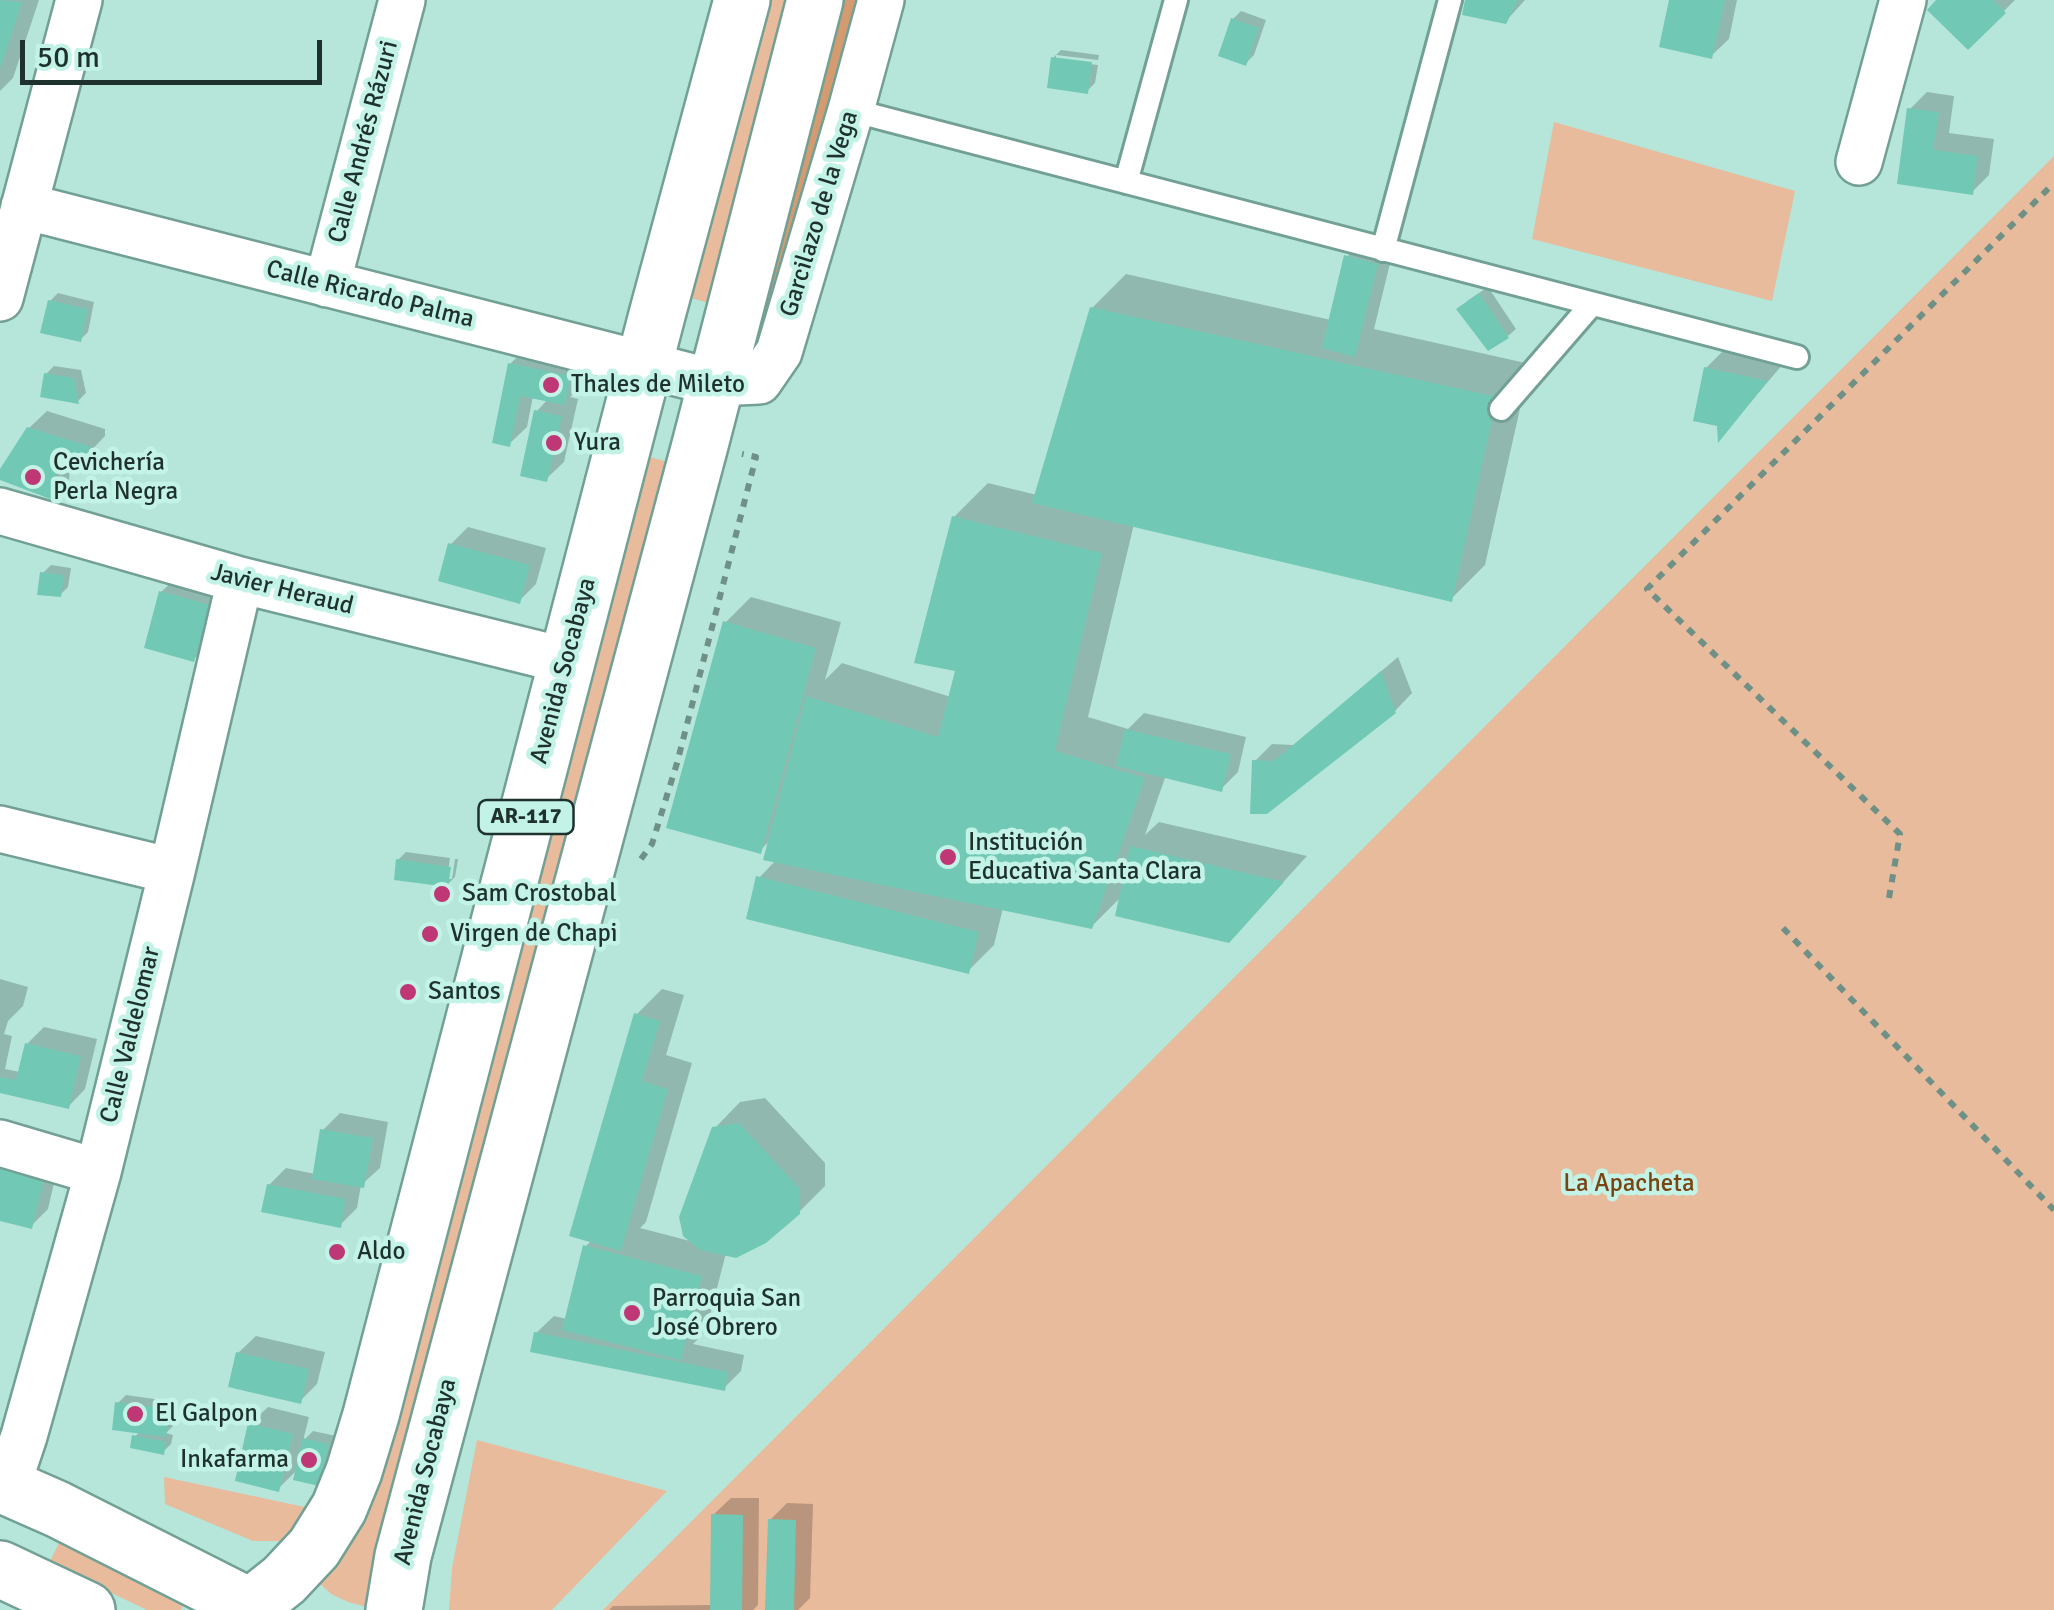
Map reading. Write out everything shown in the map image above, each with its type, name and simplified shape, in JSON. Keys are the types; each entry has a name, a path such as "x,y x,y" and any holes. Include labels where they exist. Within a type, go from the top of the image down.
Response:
{"main road":[{"name":"Avenida Socabaya","path":"242,1606 284,1580 314,1548 354,1471 742,0"},
{"name":"Avenida Socabaya","path":"394,1610 402,1556 815,0"},
{"path":"4,1485 56,1508 242,1606 290,1604 310,1610"},
{"path":"0,1569 88,1610"}],"street":[{"path":"0,298 79,0"},
{"name":"Calle Andrés Rázuri","path":"327,284 402,0"},
{"name":"Garcilazo de la Vega","path":"716,384 759,381 778,352 881,0"},
{"path":"1859,162 1903,0"},
{"name":"Calle Ricardo Palma","path":"24,206 716,384"},
{"name":"Javier Heraud","path":"0,511 240,580 567,661"},
{"name":"Calle Valdelomar","path":"4,1485 24,1436 98,1172 240,580"},
{"path":"0,829 172,871"},
{"path":"0,1143 98,1172"}],"lane":[{"path":"1126,182 1176,0"},
{"path":"1383,250 1450,0"},
{"path":"851,110 1797,358"},
{"path":"1501,409 1592,304"}],"path":[{"path":"1888,898 1900,834 1647,590 2054,183"},
{"path":"1784,928 2054,1210"}],"green space":[{"path":"765,0 793,0 712,304 688,297"},
{"path":"1554,122 1795,191 1772,301 1532,239"},
{"name":"La Apacheta","path":"2054,156 2054,1610 603,1610"},
{"path":"646,456 668,462 367,1607 331,1594 317,1581"},
{"path":"477,1440 667,1491 552,1610 449,1610 452,1568"},
{"path":"164,1477 314,1509 284,1541 253,1541 165,1504"},
{"path":"62,1537 188,1597 181,1610 147,1610 49,1563"}],"shaded area":[{"path":"838,0 858,0 769,326 754,322"}],"building":[{"path":"0,0 22,2 1,67 0,67"},
{"path":"1465,0 1518,0 1506,24 1462,15"},
{"path":"1669,0 1725,0 1712,59 1659,47"},
{"path":"1936,0 1993,0 2006,13 1968,50 1927,10"},
{"path":"1231,18 1259,28 1246,66 1218,56"},
{"path":"1051,57 1092,62 1088,94 1047,88"},
{"path":"1907,108 1939,112 1933,150 1978,156 1973,195 1897,184"},
{"path":"1344,255 1378,264 1355,357 1322,348"},
{"path":"1479,293 1509,338 1488,351 1456,309"},
{"path":"48,300 88,309 81,342 40,333"},
{"path":"1090,307 1497,397 1452,602 1032,503"},
{"path":"508,363 571,376 565,405 520,396 510,447 492,443"},
{"path":"1704,367 1768,381 1718,443 1717,426 1693,421"},
{"path":"44,373 74,378 79,404 40,397"},
{"path":"534,410 562,416 547,482 520,476"},
{"path":"27,427 89,446 89,456 57,453 53,500 0,480 0,469"},
{"path":"952,516 1102,553 1055,751 1145,778 1092,929 763,860 806,696 938,737 955,671 914,663"},
{"path":"448,543 530,565 520,604 438,581"},
{"path":"40,572 64,575 61,597 37,595"},
{"path":"159,591 210,605 194,662 144,648"},
{"path":"723,621 816,648 761,854 666,828"},
{"path":"1381,671 1396,713 1267,814 1250,814 1252,760 1274,761"},
{"path":"1125,729 1231,754 1222,792 1116,766"},
{"path":"1130,846 1284,882 1229,943 1115,916"},
{"path":"396,859 451,867 448,887 394,880"},
{"path":"756,876 979,932 969,974 746,919"},
{"path":"634,1013 660,1021 642,1081 668,1089 621,1251 569,1236"},
{"path":"25,1043 81,1056 69,1109 0,1093 0,1077 16,1080"},
{"path":"739,1123 800,1189 800,1214 766,1243 736,1258 700,1250 683,1236 679,1217 712,1127"},
{"path":"320,1129 373,1138 364,1188 312,1179"},
{"path":"0,1159 46,1170 32,1229 0,1221"},
{"path":"267,1184 346,1199 341,1228 261,1212"},
{"path":"583,1245 702,1276 681,1360 562,1330"},
{"path":"534,1332 728,1372 725,1391 530,1352"},
{"path":"236,1352 309,1369 301,1404 228,1387"},
{"path":"115,1402 169,1409 166,1437 112,1430"},
{"path":"248,1423 293,1434 279,1492 235,1481"},
{"path":"132,1435 166,1442 164,1455 130,1448"},
{"path":"303,1438 329,1444 319,1486 293,1480"},
{"path":"711,1514 743,1515 742,1610 710,1610"},
{"path":"768,1519 796,1520 794,1610 765,1610"}],"place":[{"name":"Thales de Mileto","path":"551,385"},
{"name":"Yura","path":"554,443"},
{"name":"Cevichería Perla Negra","path":"33,477"},
{"name":"Institución Educativa Santa Clara","path":"948,857"},
{"name":"Sam Crostobal","path":"442,894"},
{"name":"Virgen de Chapi","path":"430,934"},
{"name":"Santos","path":"408,992"},
{"name":"Aldo","path":"337,1252"},
{"name":"Parroquia San José Obrero","path":"632,1313"},
{"name":"El Galpon","path":"135,1414"},
{"name":"Inkafarma","path":"309,1460"}]}
